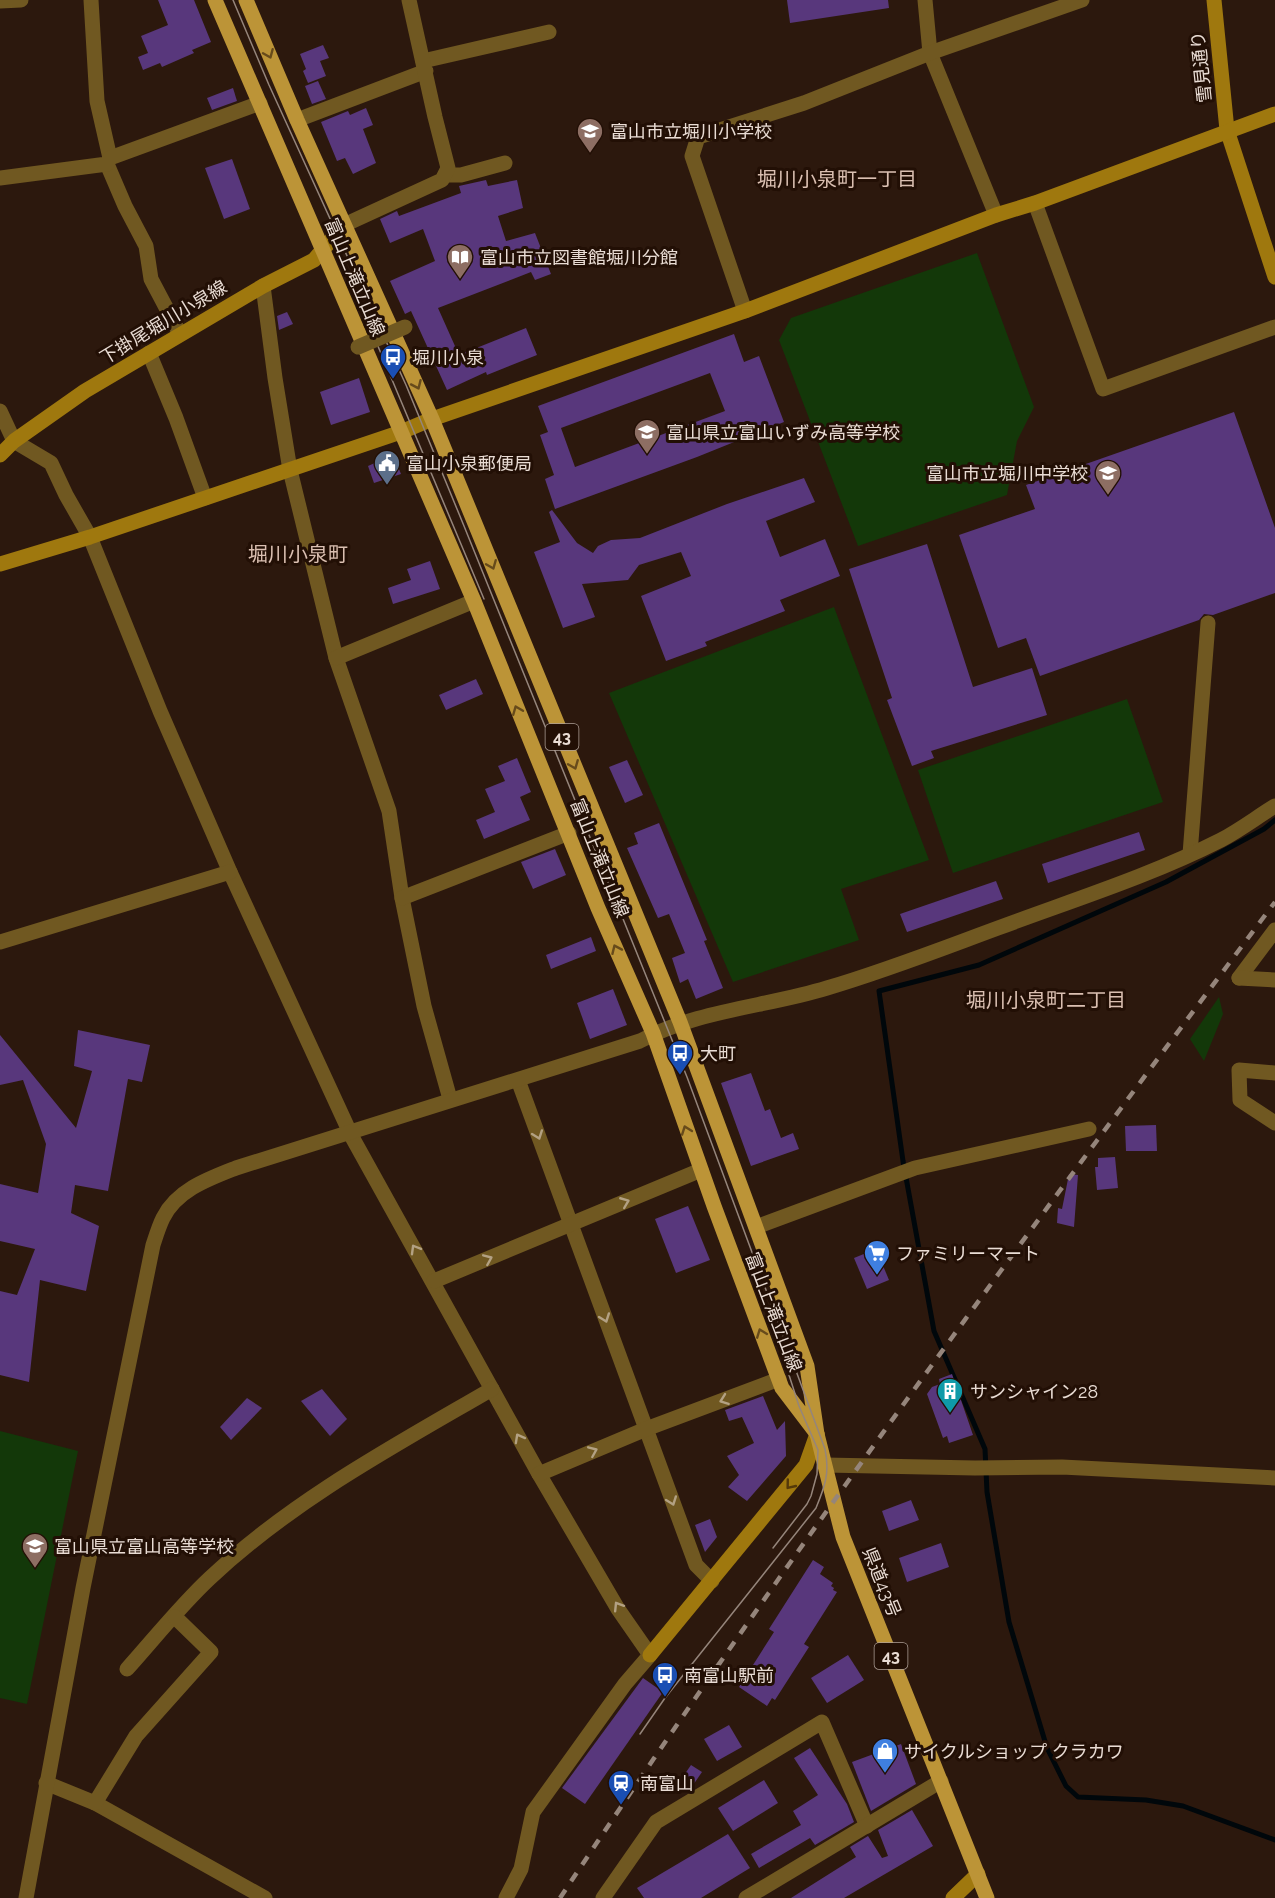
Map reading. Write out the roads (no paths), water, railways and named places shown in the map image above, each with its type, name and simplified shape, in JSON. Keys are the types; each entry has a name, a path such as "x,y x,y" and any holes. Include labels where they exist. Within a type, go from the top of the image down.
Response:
{"main road":[{"name":"富山上滝立山線","path":"215,0 323,249 381,390 474,601 598,908 653,1034 782,1388 817,1434"},
{"name":"富山上滝立山線","path":"246,0 297,120 432,419 681,1022 807,1366 817,1434"},
{"name":"県道43号","path":"817,1434 843,1537 978,1874"},
{"name":"43","path":"978,1874 987,1898"}],"street":[{"path":"0,1 21,0"},
{"path":"91,0 97,101 109,161 124,206 146,246 151,279 180,334"},
{"path":"344,225 442,180 448,168 409,0"},
{"path":"925,0 930,53 996,215"},
{"name":"雪見通り","path":"1214,0 1227,130 1275,277"},
{"path":"746,311 692,156 698,137 804,103 930,53 1074,2"},
{"path":"297,120 424,66 549,32"},
{"path":"0,178 109,161 260,103"},
{"path":"0,564 90,537 290,470 746,311 996,215 1035,203 1275,114"},
{"path":"445,175 461,175 506,163"},
{"path":"1035,203 1103,389 1275,327"},
{"name":"下掛尾堀川小泉線","path":"0,455 14,441 85,391 263,286 314,260 344,225"},
{"path":"263,286 290,470 336,658 389,810 402,898 424,1006 450,1099"},
{"path":"358,347 405,327"},
{"path":"149,354 176,418 205,498"},
{"path":"0,411 14,441 51,463 90,537 160,711 230,872 350,1131 539,1474 618,1609 650,1655"},
{"path":"336,658 474,601"},
{"path":"1190,854 1208,623"},
{"path":"26,1898 83,1588 153,1245 163,1217 182,1194 205,1180 236,1168 640,1041 681,1022 797,997 867,976 1126,881 1222,839 1275,806"},
{"path":"402,898 569,833"},
{"path":"0,942 230,872"},
{"path":"1275,930 1239,978 1275,980"},
{"path":"1275,1072 1239,1070 1240,1100 1275,1123"},
{"path":"518,1080 696,1565 712,1581"},
{"path":"756,1227 915,1168 1089,1129"},
{"path":"434,1281 701,1170"},
{"path":"539,1474 646,1429 779,1379"},
{"path":"127,1669 209,1578 284,1516 359,1466 492,1389"},
{"path":"506,1898 521,1869 533,1812 625,1684 806,1465 817,1434"},
{"path":"825,1465 1062,1467 1275,1478"},
{"path":"94,1803 136,1736 211,1652 175,1617"},
{"path":"603,1898 656,1822 822,1722 867,1826"},
{"path":"746,1898 941,1781"},
{"path":"46,1783 94,1803 265,1898"},
{"path":"953,1898 978,1874"}],"waterway":[{"path":"1275,820 1264,829 1166,882 979,965 879,991 903,1161 934,1331 985,1449 987,1492 1009,1622 1047,1748 1066,1786 1078,1797 1146,1800 1183,1806 1275,1840"}],"tram line":[{"path":"233,0 269,85 406,385 464,526 687,1077 825,1449 826,1479 816,1508 665,1698 640,1734"},
{"path":"367,320 484,599"},
{"path":"773,1548 807,1504 817,1474 818,1450 799,1406 789,1375"}],"railway":[{"path":"560,1898 733,1644 910,1395 1275,902"}],"place":[{"name":"富山市立堀川小学校","path":"590,154"},
{"name":"富山市立図書館堀川分館","path":"460,280"},
{"name":"堀川小泉","path":"393,380"},
{"name":"富山県立富山いずみ高等学校","path":"647,455"},
{"name":"富山小泉郵便局","path":"387,486"},
{"name":"富山市立堀川中学校","path":"1108,496"},
{"name":"大町","path":"680,1076"},
{"name":"ファミリーマート","path":"877,1276"},
{"name":"サンシャイン28","path":"950,1414"},
{"name":"富山県立富山高等学校","path":"35,1569"},
{"name":"南富山駅前","path":"665,1698"},
{"name":"サイクルショップ クラカワ","path":"885,1774"},
{"name":"南富山","path":"621,1806"}],"district":[{"name":"堀川小泉町一丁目","path":"837,179"},
{"name":"堀川小泉町","path":"298,554"},
{"name":"堀川小泉町二丁目","path":"1046,1000"}]}
